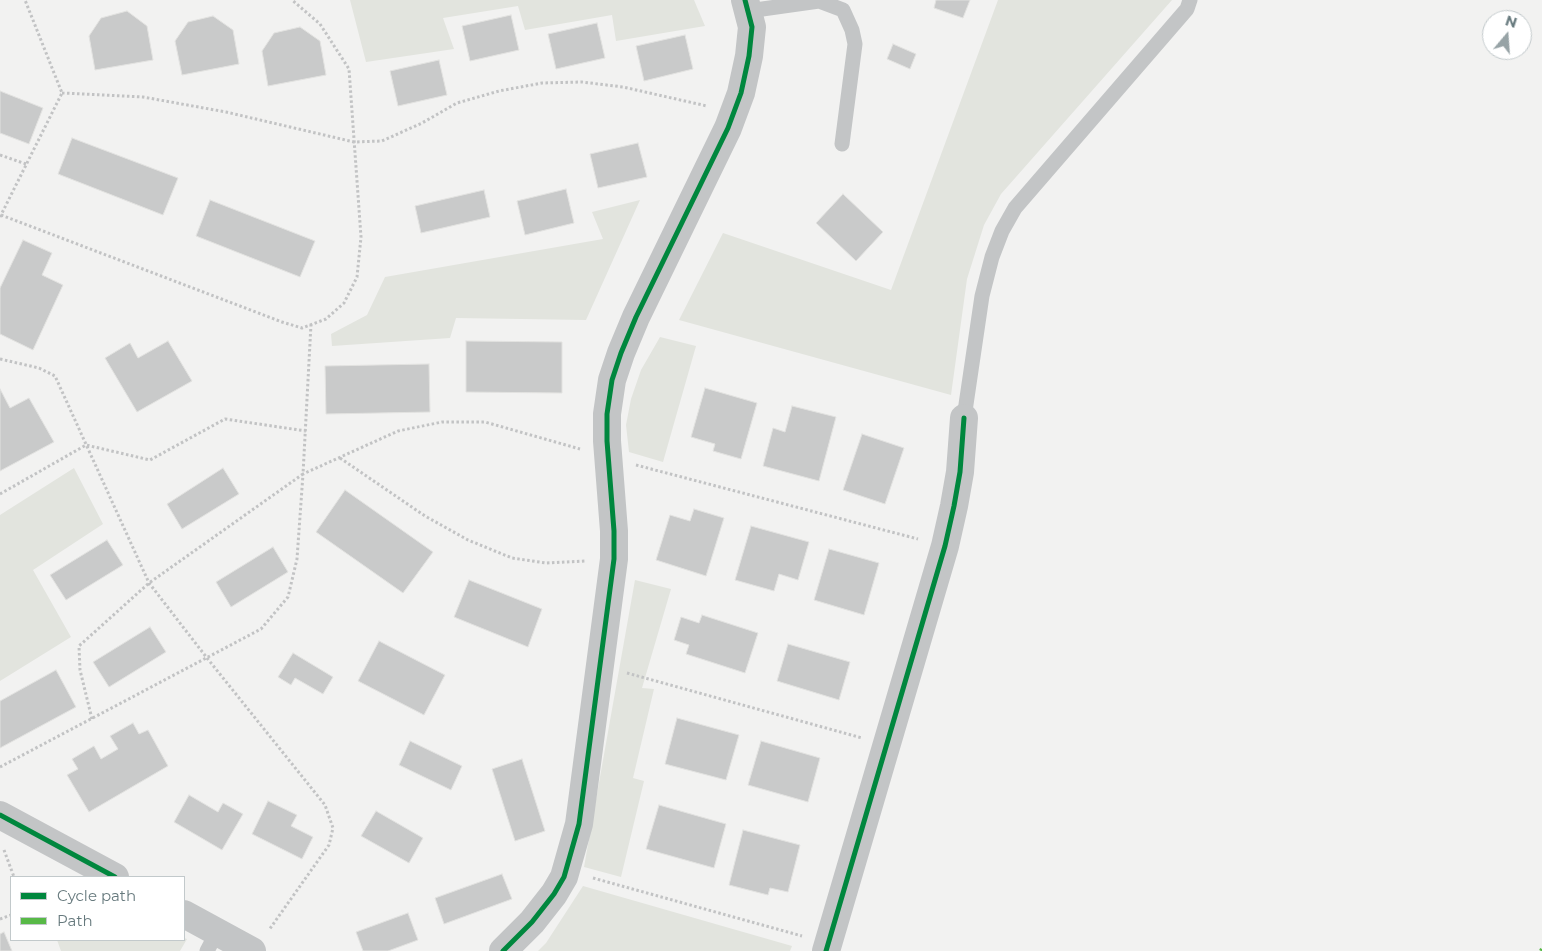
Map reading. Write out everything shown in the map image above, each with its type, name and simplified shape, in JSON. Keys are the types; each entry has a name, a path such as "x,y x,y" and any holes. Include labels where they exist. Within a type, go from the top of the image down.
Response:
{"street":[{"path":"504,951 532,922 564,877 579,824 614,559 607,414 612,380 636,317 734,112 749,56 752,27 746,5"},
{"path":"828,947 945,546 960,472 964,418"},
{"path":"0,815 113,876"},
{"path":"185,915 212,942 259,943"}],"lane":[{"path":"964,418 982,296 992,256 1002,231 1015,208 1187,9 1190,0"},
{"path":"746,5 819,1 845,5 854,44 842,144"}],"path":[{"path":"25,0 62,93 1,216 302,328 326,319 344,303 357,277 361,236 349,69 320,24 292,0"},
{"path":"62,93 143,97 226,112 354,142 382,141 422,123 458,103 499,91 542,84 582,82 623,87 734,112"},
{"path":"0,155 26,164"},
{"path":"0,766 262,628 288,597 297,559 312,324"},
{"path":"0,359 38,368 55,376 149,584 325,805 333,828 329,845 259,943"},
{"path":"0,494 86,445 150,460 225,419 306,431"},
{"path":"92,719 80,670 79,646 149,584 303,474 398,432 442,422 485,422 608,457 945,546"},
{"path":"339,458 425,516 468,540 512,558 546,563 614,559"},
{"path":"600,666 887,745"},
{"path":"4,849 14,876"},
{"path":"566,870 828,947"}],"shaded area":[{"path":"350,0 694,0 705,26 616,41 612,15 525,30 518,6 443,18 454,49 366,62"},
{"path":"998,0 1172,0 1001,194 984,225 967,279 951,395 679,320 723,233 891,290"},
{"path":"640,200 586,320 456,318 450,338 332,346 331,334 367,315 385,277 603,239 592,212"},
{"path":"660,337 696,346 663,462 629,452 626,425 631,399 641,370"},
{"path":"74,468 103,524 33,570 71,637 0,681 0,515"},
{"path":"635,580 671,589 642,688 654,689 633,778 644,781 621,877 584,867"},
{"path":"583,886 792,946 790,951 538,951 546,943"},
{"path":"185,938 187,939 180,951 61,951 57,941 185,941"}],"building":[{"path":"936,0 970,0 963,18 934,8"},
{"path":"127,11 147,26 153,60 95,70 89,36 101,18"},
{"path":"511,15 519,50 470,61 462,26"},
{"path":"213,16 233,30 239,64 182,75 175,41 188,22"},
{"path":"597,23 605,58 556,69 548,34"},
{"path":"300,27 320,41 326,75 268,86 262,51 274,33"},
{"path":"685,35 693,69 644,81 636,46"},
{"path":"893,44 916,54 910,69 887,59"},
{"path":"439,60 447,95 398,106 390,71"},
{"path":"0,91 43,108 29,144 0,133"},
{"path":"72,138 178,178 163,215 58,174"},
{"path":"638,143 647,177 598,188 590,154"},
{"path":"566,189 574,223 525,235 517,201"},
{"path":"484,190 490,217 421,233 415,206"},
{"path":"843,194 883,232 856,261 816,223"},
{"path":"210,200 315,241 300,277 196,236"},
{"path":"23,240 52,253 42,275 63,285 33,350 0,334 0,288"},
{"path":"168,341 192,381 137,412 105,358 130,343 138,358"},
{"path":"466,341 562,342 562,393 466,392"},
{"path":"429,364 430,412 326,414 325,366"},
{"path":"705,388 757,403 741,459 713,451 715,444 691,437"},
{"path":"0,389 10,408 29,398 54,442 0,471"},
{"path":"792,406 836,417 819,481 763,466 773,428 785,432"},
{"path":"862,434 904,448 885,504 843,490"},
{"path":"223,468 239,494 182,529 167,504"},
{"path":"345,490 433,552 403,593 316,532"},
{"path":"694,509 724,518 706,576 656,560 670,515 690,521"},
{"path":"751,526 809,542 798,580 779,574 774,591 735,580"},
{"path":"107,540 123,565 66,600 50,575"},
{"path":"273,547 288,572 231,607 216,582"},
{"path":"829,549 879,563 864,615 814,600"},
{"path":"469,580 542,609 528,647 454,617"},
{"path":"702,615 758,633 745,673 686,654 689,645 674,640 681,617 699,623"},
{"path":"150,627 166,652 109,687 93,662"},
{"path":"379,641 445,675 424,715 358,681"},
{"path":"788,644 850,662 839,700 777,681"},
{"path":"293,653 333,677 323,694 295,678 291,685 278,677"},
{"path":"56,670 76,707 0,748 0,701"},
{"path":"677,718 739,735 726,780 665,764"},
{"path":"133,723 139,734 148,730 168,766 89,812 67,775 78,769 72,759 94,746 101,759 118,749 110,736"},
{"path":"410,741 462,766 451,790 399,765"},
{"path":"761,741 820,758 808,802 748,785"},
{"path":"522,759 545,831 515,841 492,769"},
{"path":"189,795 218,812 223,803 243,814 222,850 174,822"},
{"path":"268,801 297,815 291,826 313,837 302,859 252,834"},
{"path":"659,805 726,824 714,868 646,849"},
{"path":"376,811 423,838 409,863 361,836"},
{"path":"743,830 800,845 788,892 770,888 768,895 729,885"},
{"path":"502,874 512,899 444,924 435,898"},
{"path":"408,913 418,940 388,951 363,951 356,932"},
{"path":"4,932 12,951 0,951 0,934"}],"cycle path":[{"path":"503,951 532,922 554,894 564,877 579,824 614,559 614,531 607,441 607,414 612,380 636,317 728,128 741,93 749,56 752,27 745,0"},
{"path":"826,951 945,546 960,472 964,418"},
{"path":"0,815 113,876"}]}
